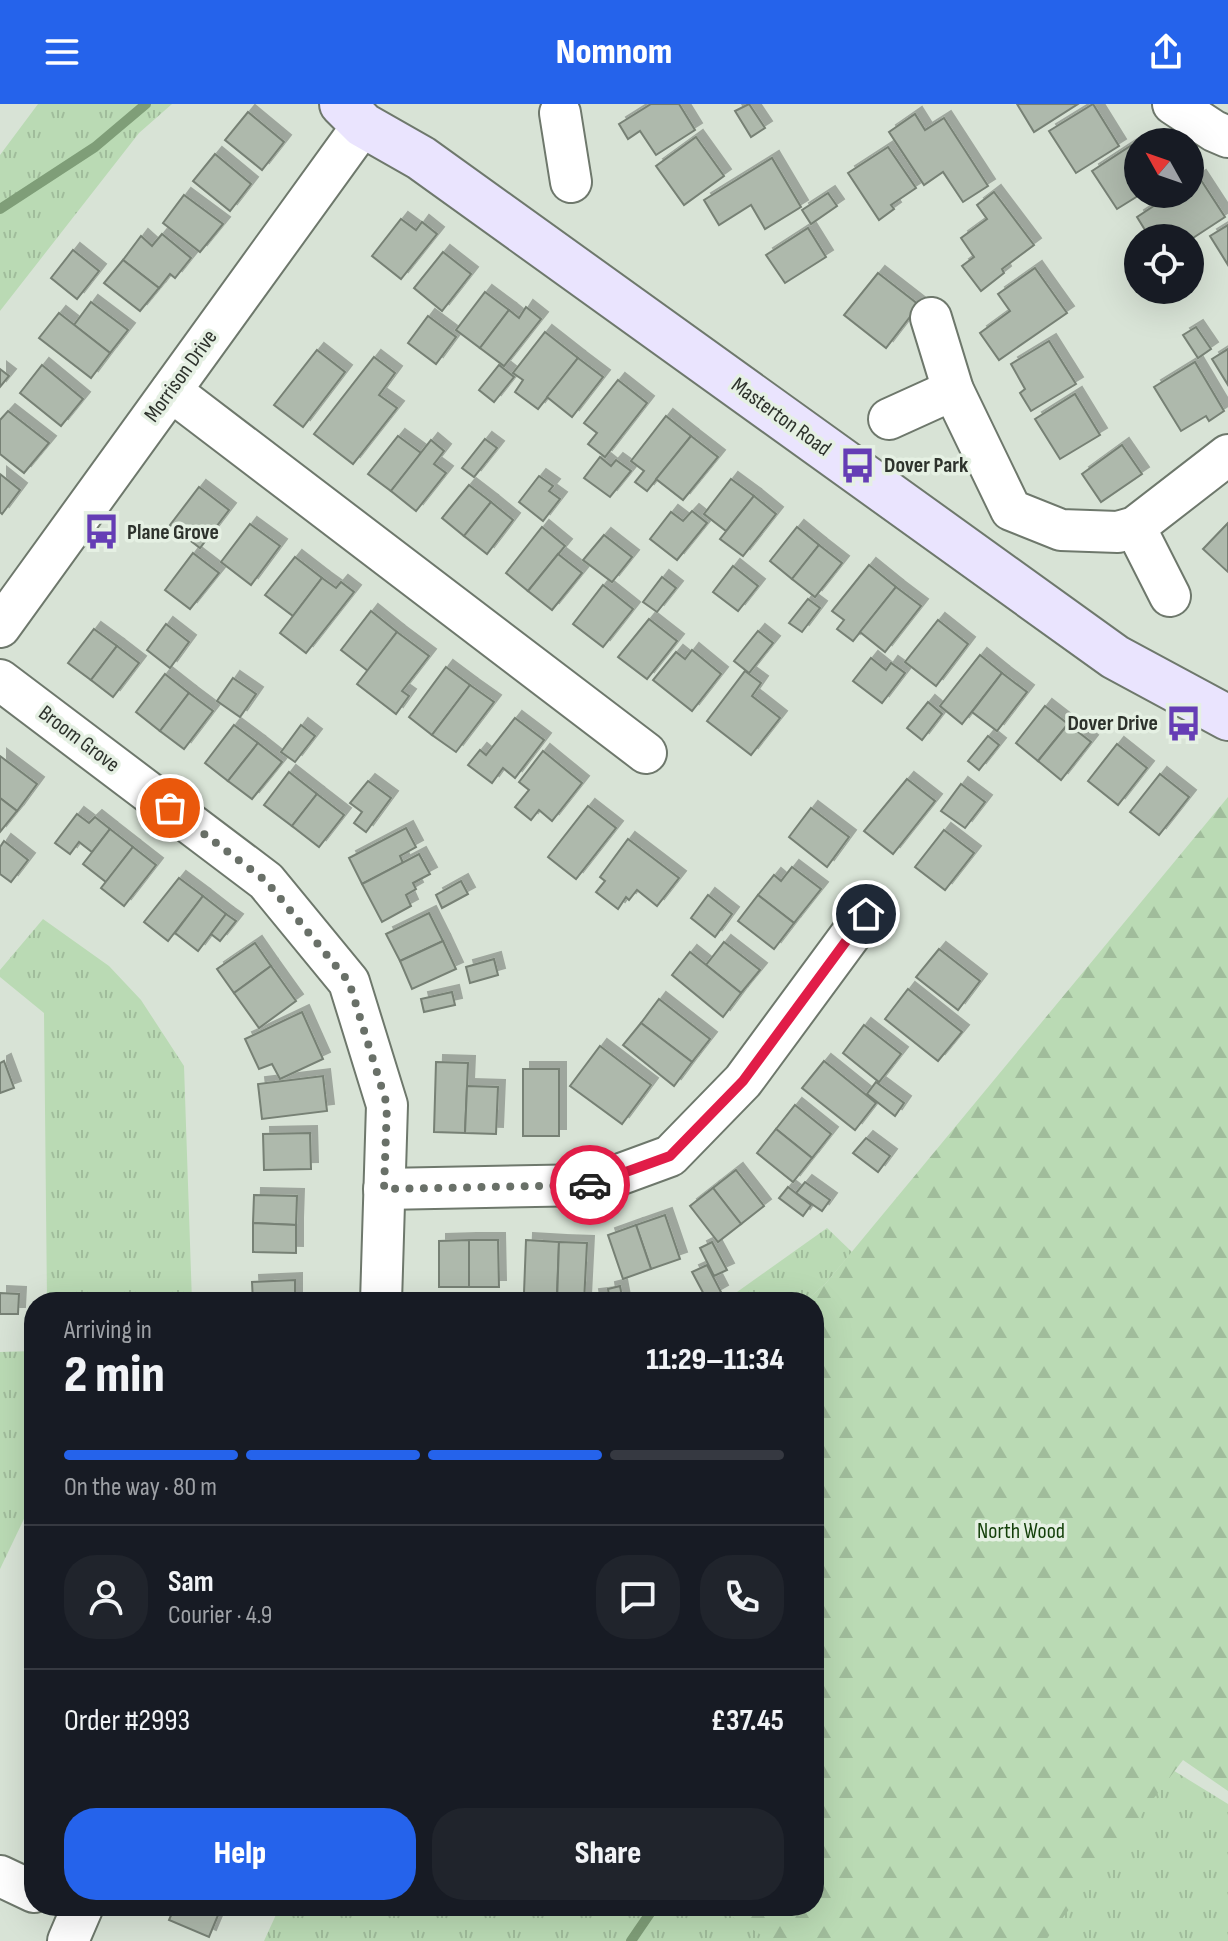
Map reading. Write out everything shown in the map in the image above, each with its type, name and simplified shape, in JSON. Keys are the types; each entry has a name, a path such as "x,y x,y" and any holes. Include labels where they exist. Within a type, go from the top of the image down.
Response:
{"street":[{"path":"1173,104 1228,137"},
{"path":"556,107 571,182"},
{"name":"Morrison Drive","path":"0,627 171,391 352,114"},
{"name":"Masterton Road","path":"352,114 421,158 1115,657 1228,718"},
{"path":"931,318 953,390 1011,510 1061,530 1118,532 1135,527 1228,455"},
{"path":"889,419 953,390"},
{"path":"171,391 646,753"},
{"path":"1135,527 1170,596"},
{"name":"Broom Grove","path":"0,680 266,881 349,982 387,1105 381,1292"},
{"path":"384,1189 591,1185 670,1156 743,1081 866,914"},
{"path":"0,1876 24,1887"}],"green space":[{"path":"38,104 172,104 139,133 0,311 0,155"},
{"name":"North Wood","path":"1228,797 1228,1791 1183,1760 1045,1941 771,1941 731,1916 824,1916 824,1292 816,1292"},
{"path":"43,919 109,966 141,1000 184,1066 192,1292 47,1292 44,1013 0,977 0,970"},
{"path":"827,1228 852,1252 816,1292 737,1292"},
{"path":"24,1351 24,1519 0,1569 0,1352"},
{"path":"859,1577 1228,1804 1228,1941 264,1941 275,1916 824,1916 824,1833"}],"building":[{"path":"651,104 679,104 695,130 656,155 640,131 628,139 619,124"},
{"path":"749,104 765,128 751,137 735,111"},
{"path":"1017,104 1078,104 1034,132"},
{"path":"1093,104 1119,146 1076,173 1049,131"},
{"path":"248,112 284,142 262,170 225,140"},
{"path":"915,114 925,130 944,118 988,186 963,202 943,172 924,185 889,132"},
{"path":"696,137 724,176 684,205 656,166"},
{"path":"888,147 916,188 891,205 894,209 879,220 848,173"},
{"path":"1124,150 1124,205 1117,209 1092,171"},
{"path":"215,154 251,184 230,211 193,181"},
{"path":"772,158 801,207 765,229 751,205 719,225 704,200"},
{"path":"1204,185 1225,217 1204,231 1204,224 1141,224 1137,217 1151,208 1204,208"},
{"path":"994,192 1034,245 1002,269 1004,273 981,291 962,266 974,257 961,238 987,219 977,205"},
{"path":"828,193 837,206 811,224 802,210"},
{"path":"184,195 223,224 200,252 163,223"},
{"path":"401,219 416,230 422,222 437,234 401,279 372,256"},
{"path":"1228,225 1228,265 1210,236"},
{"path":"808,228 826,257 785,283 766,255"},
{"path":"162,234 191,258 175,278 170,274 159,288 123,260 141,236 152,246"},
{"path":"73,250 99,271 77,299 51,278"},
{"path":"443,252 471,274 442,311 414,288"},
{"path":"123,260 159,288 140,311 104,283"},
{"path":"1035,268 1067,313 999,360 980,333 1010,311 998,294"},
{"path":"878,273 919,305 886,348 844,315"},
{"path":"485,292 509,310 480,348 456,330"},
{"path":"91,302 128,330 110,353 74,325"},
{"path":"526,307 541,319 504,366 480,348 509,310 519,318"},
{"path":"59,313 110,353 91,378 39,338"},
{"path":"428,316 456,337 436,364 408,343"},
{"path":"1196,327 1211,349 1198,358 1183,335"},
{"path":"545,332 578,358 538,409 515,392 523,380 513,373"},
{"path":"1049,341 1076,384 1031,411 1020,393 1025,389 1011,364"},
{"path":"1228,349 1228,385 1212,359"},
{"path":"317,350 345,372 303,427 274,405"},
{"path":"374,357 395,373 379,395 397,408 353,464 314,434"},
{"path":"578,358 603,377 572,417 547,397"},
{"path":"1195,362 1224,411 1209,421 1206,416 1181,431 1154,387"},
{"path":"42,365 83,399 61,426 20,393"},
{"path":"499,365 514,377 494,402 479,390"},
{"path":"0,369 9,376 0,387"},
{"path":"618,380 647,403 605,457 588,444 597,433 584,423"},
{"path":"1075,394 1100,435 1060,459 1035,419"},
{"path":"8,411 49,443 24,473 0,454 0,420"},
{"path":"666,416 691,436 647,491 635,482 644,471 631,461"},
{"path":"398,436 421,453 391,491 368,474"},
{"path":"691,436 718,457 683,500 656,479"},
{"path":"485,439 497,448 474,477 462,468"},
{"path":"431,440 444,451 434,464 446,473 416,511 391,491"},
{"path":"1122,445 1142,474 1101,502 1082,474"},
{"path":"600,457 611,466 616,460 631,471 610,497 584,478"},
{"path":"0,474 20,490 2,514 0,512"},
{"path":"539,476 553,486 549,491 560,499 543,521 519,502"},
{"path":"731,479 754,496 726,531 704,514"},
{"path":"469,485 491,502 464,536 442,518"},
{"path":"199,487 229,510 200,548 170,525"},
{"path":"754,496 776,514 743,556 720,539"},
{"path":"491,502 513,520 487,554 464,536"},
{"path":"692,511 707,523 677,560 650,539 671,512 683,521"},
{"path":"1228,523 1228,572 1203,549"},
{"path":"250,524 280,546 251,585 221,562"},
{"path":"542,527 565,546 528,591 506,573"},
{"path":"797,527 819,545 792,579 770,561"},
{"path":"604,535 632,557 612,582 583,560"},
{"path":"819,545 842,563 815,597 792,579"},
{"path":"193,553 219,573 190,609 165,590"},
{"path":"558,554 582,573 552,610 528,591"},
{"path":"295,557 322,578 293,616 265,595"},
{"path":"869,565 896,587 853,641 837,629 844,620 832,611"},
{"path":"733,566 758,586 738,611 713,592"},
{"path":"662,577 676,588 657,612 643,602"},
{"path":"322,578 336,588 341,582 354,592 306,653 280,633"},
{"path":"603,585 633,609 603,647 573,624"},
{"path":"896,587 921,606 885,652 860,632"},
{"path":"808,599 820,608 802,632 789,623"},
{"path":"371,611 397,632 368,671 341,650"},
{"path":"649,619 677,641 647,679 618,657"},
{"path":"938,620 968,644 936,686 905,662"},
{"path":"166,624 189,642 170,668 147,650"},
{"path":"94,629 117,646 91,680 68,663"},
{"path":"758,631 773,643 749,673 734,661"},
{"path":"397,632 429,656 402,691 409,696 396,714 357,684"},
{"path":"117,646 139,663 113,697 91,680"},
{"path":"692,650 721,674 692,711 653,680 676,652 685,659"},
{"path":"980,655 1002,673 962,724 940,706"},
{"path":"871,658 886,670 891,663 905,673 882,703 853,681"},
{"path":"446,667 470,685 432,735 409,717"},
{"path":"745,671 761,683 752,696 780,718 751,755 707,721"},
{"path":"1002,673 1027,692 997,731 972,712"},
{"path":"165,674 189,693 160,731 136,712"},
{"path":"233,678 256,694 240,717 217,701"},
{"path":"470,685 494,702 456,752 432,735"},
{"path":"189,693 213,711 184,749 160,731"},
{"path":"928,702 942,714 922,740 907,728"},
{"path":"1045,706 1068,724 1038,761 1016,743"},
{"path":"515,718 544,740 515,778 503,768 492,783 468,765 480,750 486,755"},
{"path":"1068,724 1091,742 1061,780 1038,761"},
{"path":"234,725 258,743 228,781 205,763"},
{"path":"301,725 315,736 295,762 281,752"},
{"path":"988,736 999,745 979,770 968,761"},
{"path":"258,743 282,762 252,799 228,781"},
{"path":"1117,744 1147,768 1118,805 1088,781"},
{"path":"543,751 582,783 552,821 539,810 531,820 515,807 529,790 519,782"},
{"path":"0,756 37,784 17,811 0,798"},
{"path":"289,772 317,794 292,826 264,805"},
{"path":"1160,774 1189,797 1159,835 1130,812"},
{"path":"907,779 935,801 893,854 864,831"},
{"path":"368,781 391,798 366,832 354,823 362,812 350,803"},
{"path":"961,784 985,802 965,828 941,811"},
{"path":"317,794 344,815 319,847 292,826"},
{"path":"0,798 17,811 0,832"},
{"path":"588,806 616,828 576,879 548,857"},
{"path":"811,808 849,837 827,867 789,837"},
{"path":"77,814 89,823 95,817 110,829 92,852 79,842 70,854 55,843"},
{"path":"406,828 416,847 400,856 403,863 362,884 349,858"},
{"path":"110,829 133,847 106,882 83,864"},
{"path":"944,830 974,853 945,890 915,867"},
{"path":"628,839 679,878 657,906 637,890 629,900 626,897 618,909 596,892 605,881 600,877"},
{"path":"4,841 28,860 11,882 0,874 0,847"},
{"path":"133,847 156,865 124,906 101,888"},
{"path":"419,854 430,874 413,883 416,889 406,895 411,906 382,922 362,884"},
{"path":"792,867 821,889 794,923 758,895 774,875 781,881"},
{"path":"179,878 203,896 168,941 144,922"},
{"path":"461,881 468,894 442,908 436,895"},
{"path":"708,895 732,914 715,937 691,918"},
{"path":"758,895 794,923 774,949 738,921"},
{"path":"203,896 226,914 198,951 175,933"},
{"path":"429,913 443,941 400,961 386,934"},
{"path":"226,914 236,921 220,941 211,934"},
{"path":"443,941 456,969 412,989 400,961"},
{"path":"724,942 760,970 741,993 706,965"},
{"path":"255,943 271,966 234,993 217,969"},
{"path":"939,949 980,981 958,1010 916,977"},
{"path":"690,952 741,993 723,1017 672,975"},
{"path":"494,959 498,975 470,983 466,967"},
{"path":"271,966 296,1001 259,1028 234,993"},
{"path":"908,989 962,1032 938,1061 885,1019"},
{"path":"452,992 455,1005 424,1012 421,999"},
{"path":"659,999 710,1039 692,1062 641,1023"},
{"path":"302,1012 323,1059 280,1079 272,1064 259,1069 245,1039"},
{"path":"641,1023 692,1062 674,1086 623,1045"},
{"path":"864,1025 901,1054 879,1082 843,1053"},
{"path":"600,1046 651,1085 622,1124 570,1086"},
{"path":"4,1061 14,1088 0,1093 0,1063"},
{"path":"824,1061 876,1103 855,1130 802,1088"},
{"path":"436,1062 468,1063 465,1133 434,1132"},
{"path":"523,1069 559,1069 559,1136 523,1136"},
{"path":"323,1076 327,1111 262,1119 258,1084"},
{"path":"876,1082 904,1103 895,1116 867,1094"},
{"path":"467,1086 498,1087 496,1134 465,1133"},
{"path":"795,1105 831,1134 812,1158 776,1129"},
{"path":"776,1129 812,1158 793,1182 757,1153"},
{"path":"310,1133 311,1169 264,1170 263,1134"},
{"path":"866,1138 890,1156 878,1172 853,1153"},
{"path":"736,1170 764,1206 741,1224 713,1188"},
{"path":"805,1182 830,1200 822,1211 796,1193"},
{"path":"788,1187 811,1205 803,1216 779,1198"},
{"path":"713,1188 741,1224 718,1242 690,1206"},
{"path":"254,1195 297,1196 296,1225 253,1223"},
{"path":"665,1215 680,1259 651,1269 636,1225"},
{"path":"253,1223 296,1225 296,1253 253,1252"},
{"path":"636,1225 651,1269 623,1279 608,1235"},
{"path":"469,1240 498,1240 499,1287 469,1287"},
{"path":"469,1240 469,1287 439,1287 439,1241"},
{"path":"526,1240 559,1242 557,1292 524,1292"},
{"path":"559,1242 587,1243 585,1292 557,1292"},
{"path":"712,1242 727,1270 714,1276 700,1248"},
{"path":"707,1265 721,1292 703,1292 692,1272"},
{"path":"295,1280 295,1292 252,1292 252,1282"},
{"path":"620,1286 621,1292 608,1292 608,1289"},
{"path":"0,1293 19,1294 18,1314 0,1314"},
{"path":"171,1916 218,1916 209,1937 169,1920"}],"waterway":[{"path":"0,209 95,147 146,104"},
{"path":"631,1941 648,1916"}],"way so far":[{"path":"170,808 266,881 349,982 387,1105 384,1189 590,1185"}],"place":[{"name":"Dover Park","path":"858,465"},
{"name":"Plane Grove","path":"101,532"},
{"name":"Dover Drive","path":"1184,723"}],"route":[{"path":"590,1185 670,1156 743,1081 866,914"}]}
